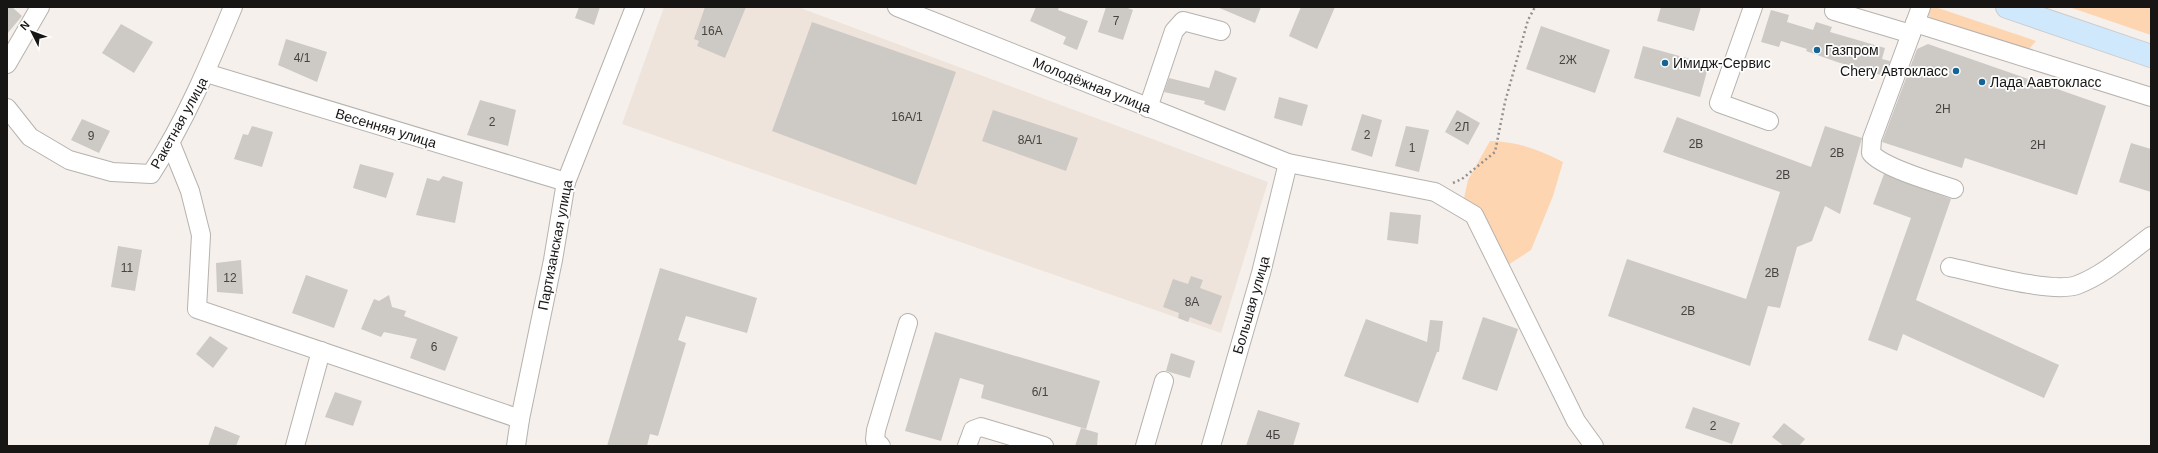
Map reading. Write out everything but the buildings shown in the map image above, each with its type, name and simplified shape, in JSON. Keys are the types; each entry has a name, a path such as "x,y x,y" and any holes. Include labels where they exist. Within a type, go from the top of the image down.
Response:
{"main road":[{"path":"2006,7 2151,56"}],"street":[{"path":"7,64 40,7"},
{"name":"Ракетная улица","path":"7,108 30,137 69,160 112,172 151,174 171,144 206,73 233,7"},
{"name":"Партизанская улица","path":"516,446 520,418 553,260 566,182 635,7"},
{"name":"Молодёжная улица","path":"897,7 1288,163 1435,192 1474,215 1576,421 1594,446"},
{"path":"1753,7 1719,103 1769,121"},
{"path":"1830,8 1916,22 2151,97"},
{"path":"1148,108 1174,31 1183,21 1221,31"},
{"path":"1916,22 1872,139 1871,153 1876,159 1889,166 1954,189"},
{"name":"Весенняя улица","path":"206,73 566,182"},
{"path":"171,144 190,191 201,235 197,309 520,418"},
{"name":"Большая улица","path":"1211,446 1261,273 1288,163"},
{"path":"1950,267 2050,287 2076,285 2110,267 2151,236"},
{"path":"881,446 876,440 876,430 908,323"},
{"path":"295,446 321,351"},
{"path":"1145,446 1164,381"},
{"path":"967,446 973,430 980,427 1044,446"}],"path":[{"path":"1435,192 1462,178 1495,152 1504,102 1528,20 1535,7"}],"shaded area":[{"path":"664,7 798,7 1268,182 1221,333 622,124"},
{"path":"1930,7 1935,7 2036,41 2028,50 1931,18 1926,14"},
{"path":"2069,7 2151,7 2151,35"},
{"path":"1490,141 1528,147 1563,162 1553,196 1531,250 1508,265 1479,214 1464,198 1468,180"}],"place":[{"name":"Газпром","path":"1817,50"},
{"name":"Имидж-Сервис","path":"1665,63"},
{"name":"Chery Автокласс","path":"1956,71"},
{"name":"Лада Аавтокласс","path":"1982,82"}]}
